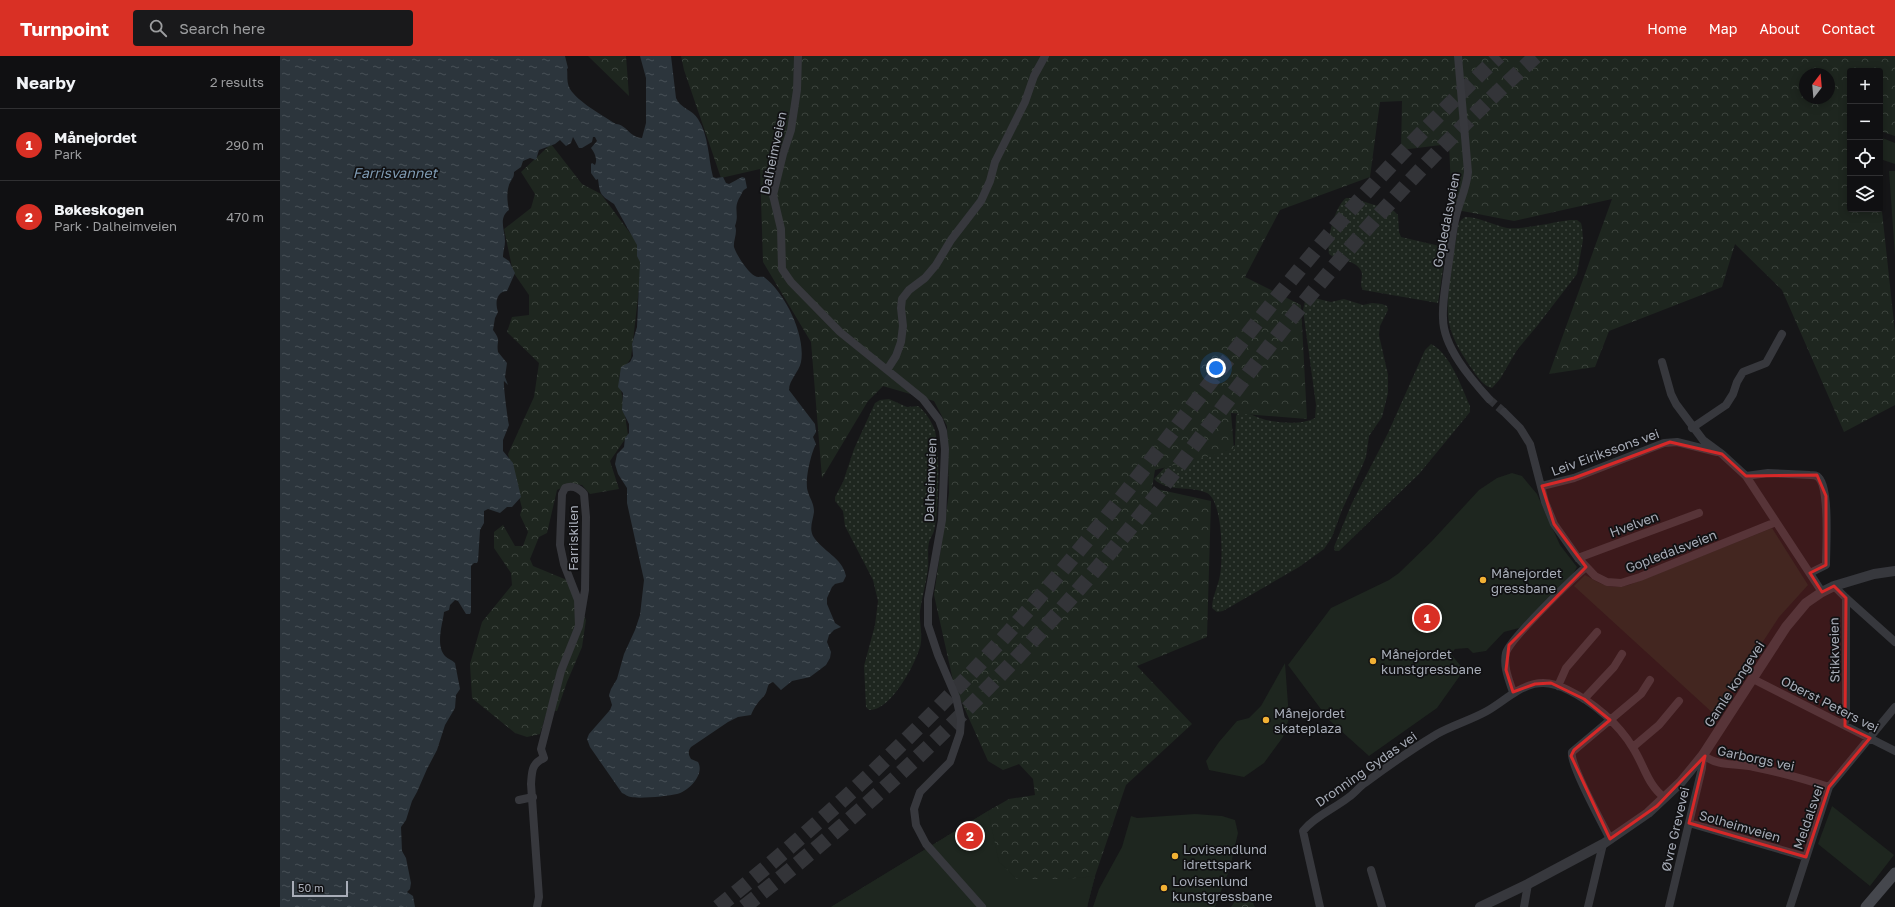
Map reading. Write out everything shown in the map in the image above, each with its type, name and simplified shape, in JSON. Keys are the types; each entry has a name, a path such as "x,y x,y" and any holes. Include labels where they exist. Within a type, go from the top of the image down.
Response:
{"main road":[{"path":"1866,907 1895,873"}],"street":[{"name":"Dalheimveien","path":"798,56 797,90 791,130 783,154 774,195 781,229 782,269 791,282 840,332 923,400 930,407 942,426 944,438 942,520 928,599 928,624 938,655 956,697 961,718 960,733 950,762 920,792 914,809 916,825 926,844 982,907"},
{"path":"887,370 896,356 901,342 903,326 901,308 902,299 909,290 925,278 936,265 951,240 981,201 990,181 995,162 1025,102 1034,76 1045,56"},
{"name":"Gopledalsveien","path":"1458,56 1468,172 1466,189 1456,216 1442,320 1456,357 1468,375 1489,399"},
{"path":"1692,428 1726,405 1743,372 1766,363 1782,334"},
{"name":"Leiv Eirikssons vei","path":"1662,362 1671,394 1692,428 1703,440 1722,454 1746,476 1822,592"},
{"name":"Gopledalsveien","path":"1504,412 1520,428 1530,444 1545,502 1554,524 1586,567 1595,576 1607,582 1621,583 1630,581 1776,522"},
{"name":"Leiv Eirikssons vei","path":"1542,486 1574,478 1656,445 1670,442 1683,443 1722,454"},
{"path":"1746,476 1768,474 1810,475 1817,476 1820,479 1826,496 1826,565 1810,573"},
{"name":"Farriskilen","path":"537,907 538,898 531,784 532,769 536,762 544,758 541,749 558,683 579,626 584,590 586,517 584,494 575,487 568,487 565,488 562,494 560,545 564,564 578,600 579,626"},
{"name":"Hvelven","path":"1578,558 1699,513"},
{"path":"1513,692 1506,670 1505,660 1509,645 1586,567"},
{"name":"Gamle kongevei","path":"1480,907 1528,884 1607,841 1638,821 1665,798 1703,756 1795,614 1806,603 1834,586 1895,570"},
{"path":"1834,586 1895,642"},
{"name":"Stikkveien","path":"1844,725 1846,709 1846,598"},
{"path":"1558,686 1566,668 1597,632"},
{"path":"1584,699 1614,667 1622,654"},
{"name":"Oberst Peters vei","path":"1753,678 1895,752"},
{"path":"1588,907 1607,841 1571,756 1572,752 1641,694 1650,680"},
{"name":"Dronning Gydas vei","path":"1320,907 1303,831 1308,824 1350,797 1363,784 1423,743 1487,710 1513,692 1526,686 1543,683 1558,686 1584,699 1610,721 1633,747 1651,782 1665,798"},
{"path":"1633,747 1660,725 1678,700"},
{"name":"Meldalsvei","path":"1790,907 1829,787 1895,707"},
{"name":"Garborgs vei","path":"1703,756 1718,763 1752,766 1829,787"},
{"name":"Øvre Grevevei","path":"1669,907 1702,768 1703,756"},
{"path":"519,800 533,797"},
{"name":"Solheimveien","path":"1689,824 1806,858"},
{"path":"1371,870 1382,907"},
{"path":"1524,907 1528,884"}],"highlighted area":[{"path":"1670,442 1722,454 1746,476 1817,475 1826,496 1826,565 1810,573 1822,592 1834,586 1846,598 1845,726 1870,738 1829,787 1806,857 1689,823 1705,756 1657,806 1610,839 1571,756 1574,750 1610,720 1584,699 1551,683 1535,684 1513,692 1506,670 1509,645 1586,567 1554,524 1542,486 1574,478"}],"green space":[{"path":"588,56 626,56 629,96"},
{"path":"681,56 1895,56 1895,136 1883,132 1883,68 1847,68 1847,212 1882,212 1895,332 1895,405 1844,432 1782,290 1735,244 1722,287 1609,331 1595,367 1549,374 1612,199 1514,221 1452,209 1449,144 1401,150 1402,101 1380,102 1370,177 1280,210 1245,277 1301,305 1307,419 1231,413 1234,450 1155,470 1152,488 1211,501 1207,637 1137,666 1192,724 1126,785 1095,876 1087,907 831,907 1009,799 1035,795 1033,779 1019,764 1003,770 988,761 954,685 934,595 949,493 947,426 934,401 883,386 868,401 822,478 811,342 763,262 760,169 721,178 684,70"},
{"path":"1883,138 1895,143 1895,164 1883,160"},
{"path":"551,144 582,184 601,194 639,245 642,263 631,358 619,376 628,435 610,461 619,489 590,494 582,485 569,484 557,490 547,533 539,537 530,559 533,566 567,580 586,620 582,647 567,682 557,711 547,711 540,734 527,737 515,733 472,698 470,664 482,622 512,585 511,573 494,548 494,532 503,525 515,546 523,546 528,532 520,515 522,508 508,454 534,397 539,363 507,332 512,317 529,315 529,295 513,272 504,229 531,208 535,194 521,172"},
{"path":"1889,171 1895,171 1895,257"},
{"path":"1346,198 1352,198 1394,211 1398,215 1399,232 1401,237 1444,247 1446,249 1438,303 1363,290 1361,285 1362,274 1360,269 1353,263 1329,254 1328,248 1332,224 1338,208"},
{"path":"1465,217 1476,218 1507,228 1529,227 1570,220 1577,220 1581,223 1582,227 1583,240 1577,274 1517,350 1500,379 1492,388 1480,380 1469,364 1455,341 1449,323 1448,300 1450,274 1458,226 1460,221"},
{"path":"1310,297 1331,302 1344,299 1363,305 1372,303 1387,306 1388,310 1380,326 1379,335 1388,375 1388,393 1382,417 1369,436 1366,457 1342,510 1332,537 1324,549 1299,567 1223,611 1217,612 1212,608 1212,604 1221,567 1221,531 1216,507 1212,498 1207,493 1194,489 1166,486 1154,479 1165,467 1228,449 1235,445 1236,416 1239,412 1250,414 1266,420 1284,423 1304,422 1315,418 1316,405 1303,310 1305,301"},
{"path":"1431,344 1444,355 1450,363 1470,406 1470,412 1419,474 1339,551 1335,551 1334,547 1352,503 1388,433 1425,350"},
{"path":"889,399 907,407 918,406 926,414 934,428 938,453 937,509 934,531 928,545 928,569 920,611 921,636 919,650 912,667 900,687 885,704 869,710 866,707 864,666 875,625 878,601 873,580 845,526 843,511 835,501 835,497 843,482 854,449 875,403 880,400"},
{"path":"1512,473 1522,476 1537,494 1560,545 1577,567 1573,574 1519,628 1504,632 1486,651 1473,653 1468,648 1455,649 1451,654 1464,670 1437,708 1369,756 1329,720 1288,665 1331,608 1389,580 1399,573 1432,541 1479,490 1497,478"},
{"path":"1772,528 1808,585 1779,617 1715,715 1574,586 1585,575 1606,586 1616,587 1629,585"},
{"name":"Månejordet skateplaza","path":"1285,663 1289,718 1283,737 1264,763 1244,777 1209,770 1206,761 1219,742 1237,721 1249,718 1261,706"},
{"path":"1832,806 1894,855 1870,886 1818,844"},
{"path":"988,811 999,862 1017,879 1068,879 1095,876 1087,907 831,907"},
{"name":"Lovisendlund idrettspark","path":"1195,814 1222,816 1235,820 1238,833 1230,868 1215,907 1093,907 1099,889 1122,847 1131,816 1137,818"},
{"path":"1248,893 1255,907 1231,907 1236,900"}],"water":[{"name":"Farrisvannet","path":"280,56 565,56 568,68 568,84 573,94 598,113 616,124 623,126 634,136 642,138 646,123 646,78 640,56 671,56 676,98 680,104 696,116 702,126 713,177 723,177 726,183 729,184 742,177 745,178 747,188 738,200 736,208 737,218 735,226 735,250 752,274 756,277 764,277 772,284 786,304 797,327 802,351 801,362 789,386 789,390 815,424 816,432 813,437 816,444 807,475 808,492 814,509 811,527 812,533 817,542 841,564 846,576 843,582 835,584 832,587 827,598 827,604 835,623 841,627 834,630 829,635 827,642 831,652 830,658 826,665 810,677 792,681 781,690 773,682 769,684 765,695 757,704 751,715 738,717 728,722 691,747 689,756 691,759 698,762 700,767 698,777 691,786 682,792 677,794 635,798 622,793 590,747 587,739 589,734 610,710 612,705 609,695 617,679 624,654 640,615 644,580 627,503 627,488 618,474 615,464 617,454 624,447 625,438 629,433 629,424 622,410 623,393 618,387 621,367 630,362 633,356 632,344 637,327 640,262 637,256 637,245 614,204 606,199 602,194 598,179 596,180 591,173 591,164 592,163 595,165 596,163 595,156 591,148 597,141 595,137 593,137 592,142 582,148 579,148 573,137 571,143 566,146 560,140 555,144 539,150 536,160 530,158 523,161 521,167 514,172 509,184 507,195 509,210 503,220 505,241 503,257 509,261 515,273 507,291 501,293 497,298 498,312 495,318 493,330 498,339 498,352 507,363 505,377 508,385 504,381 504,384 509,425 503,440 503,451 513,463 521,497 512,507 507,507 500,513 488,509 484,511 484,523 480,530 478,561 471,566 471,612 470,614 466,614 458,601 455,600 450,605 449,610 444,612 440,634 440,646 445,656 455,663 460,689 456,695 455,708 445,725 437,750 412,801 406,820 401,827 402,851 406,858 411,883 410,889 407,892 413,896 415,907 280,907"}],"tunnel":[{"path":"718,907 766,868 858,786 903,743 989,654 1097,528 1307,260 1360,199 1414,141 1499,56"},
{"path":"744,907 794,867 891,782 938,738 1028,646 1071,598 1134,523 1278,335 1338,262 1434,156 1536,56"},
{"path":"1489,399 1504,412"}],"place":[{"name":"Månejordet gressbane","path":"1483,580"},
{"name":"Månejordet","path":"1427,618"},
{"name":"Månejordet kunstgressbane","path":"1373,661"},
{"name":"Månejordet skateplaza","path":"1266,720"},
{"name":"Bøkeskogen","path":"970,836"},
{"name":"Lovisendlund idrettspark","path":"1175,856"},
{"name":"Lovisenlund kunstgressbane","path":"1164,888"}]}
